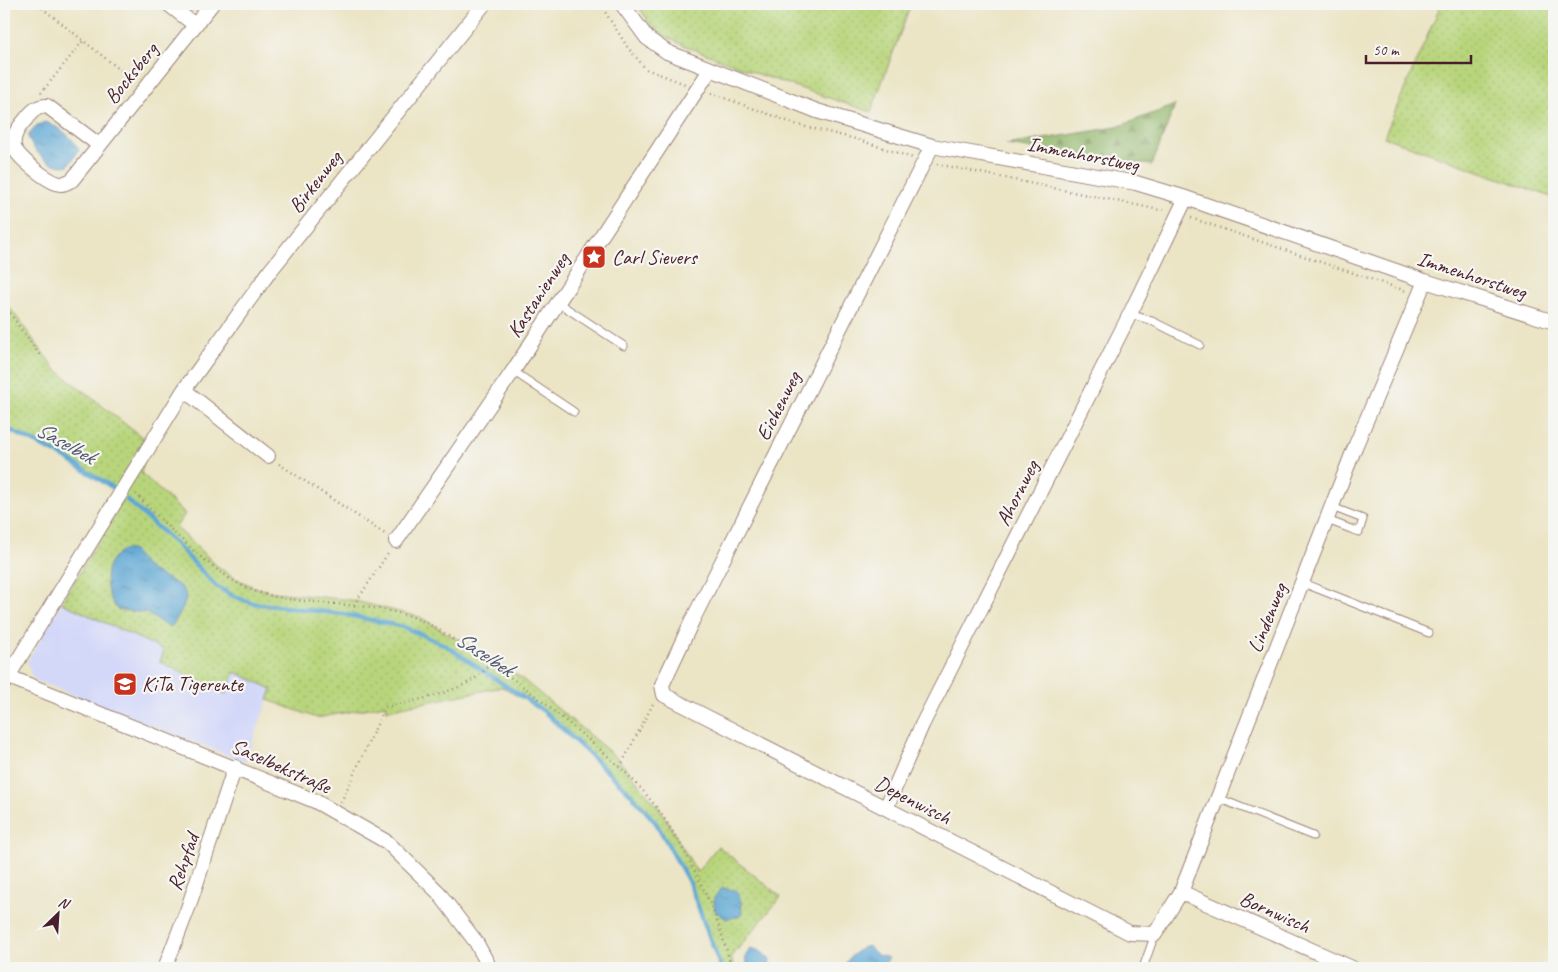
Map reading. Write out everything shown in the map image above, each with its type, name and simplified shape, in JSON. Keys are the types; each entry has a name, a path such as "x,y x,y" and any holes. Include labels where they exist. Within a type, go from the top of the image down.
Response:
{"street":[{"path":"168,4 195,25"},
{"name":"Bocksberg","path":"99,145 47,106 40,106 32,112 15,133 14,139 14,148 21,158 52,182 62,184 72,180 212,4"},
{"name":"Birkenweg","path":"5,678 184,390 270,271 484,4"},
{"name":"Immenhorstweg","path":"622,4 647,38 667,52 817,110 932,146 1136,183 1186,198 1425,281 1554,322"},
{"name":"Kastanienweg","path":"396,541 513,371 710,70"},
{"name":"Eichenweg","path":"662,685 718,568 932,146"},
{"name":"Ahornweg","path":"886,808 922,725 1130,314 1186,198"},
{"name":"Lindenweg","path":"1156,934 1180,892 1425,281"},
{"path":"184,390 268,456"},
{"name":"Saselbekstraße","path":"5,678 236,767 337,812 386,842 438,892 476,942 490,968"},
{"name":"Depenwisch","path":"662,685 664,695 1130,933 1156,934"},
{"name":"Rehpfad","path":"165,968 188,908 236,767"},
{"name":"Bornwisch","path":"1180,892 1352,968"}],"lane":[{"path":"557,302 624,346"},
{"path":"1130,314 1152,321 1200,345"},
{"path":"513,371 574,412"},
{"path":"1303,582 1429,633"},
{"path":"1218,798 1313,836"},
{"name":"Lindenweg","path":"1143,968 1156,934"}],"path":[{"path":"42,8 144,89"},
{"path":"37,98 83,41"},
{"path":"4,305 41,357"},
{"path":"268,456 396,541 354,605"},
{"path":"124,489 152,510 203,557 238,584 256,591 288,598 354,605 421,621 520,683 620,767 658,810 683,852 710,906 731,968"},
{"path":"337,812 385,708 429,698 477,678 488,662"},
{"path":"620,767 662,685"}],"shaded area":[{"name":"KiTa Tigerente","path":"62,603 164,650 226,693 235,672 272,689 245,762 33,679 27,662"}],"green space":[{"path":"637,4 911,4 871,112 758,74 683,45 661,34 650,24"},
{"path":"1441,4 1554,4 1554,198 1384,137"},
{"path":"1175,105 1152,165 1006,145 1117,127"},
{"path":"4,300 54,368 148,442 141,473 185,514 176,527 217,566 235,578 254,587 273,592 351,600 420,617 520,677 618,759 660,809 697,872 718,846 781,897 731,957 734,968 721,968 689,882 656,823 631,794 545,712 502,687 387,710 385,705 317,718 268,700 272,689 235,672 226,694 160,662 164,650 62,603 124,497 64,457 4,427"}],"water":[{"path":"45,122 65,133 79,150 69,165 56,165 50,162 39,154 30,142 28,136 37,125"},
{"path":"123,550 132,550 148,568 184,590 186,596 185,603 172,626 167,626 146,613 118,610 113,603 107,587 107,570 110,562"},
{"path":"721,888 735,890 741,902 741,916 726,919 715,911 714,898"},
{"path":"868,946 878,955 889,958 882,968 843,968 853,954"},
{"path":"750,949 766,955 770,960 769,968 748,968 745,957"}],"waterway":[{"name":"Saselbek","path":"4,427 64,457 112,487"},
{"name":"Saselbek","path":"127,500 175,543 216,586 233,596 252,603 343,614 404,627 445,645 545,712 631,794 656,823 689,882 721,968"}],"place":[{"name":"Carl Sievers","path":"594,257"},
{"name":"KiTa Tigerente","path":"125,684"}]}
